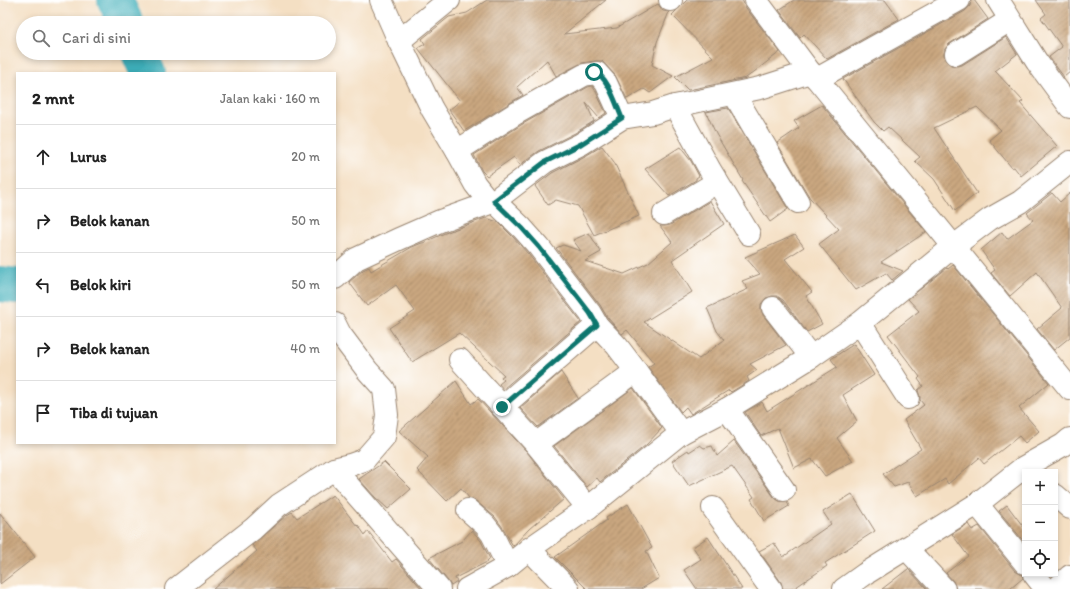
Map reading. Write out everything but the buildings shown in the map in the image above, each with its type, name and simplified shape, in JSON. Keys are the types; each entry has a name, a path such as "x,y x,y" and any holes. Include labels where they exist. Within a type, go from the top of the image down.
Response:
{"street":[{"path":"381,0 432,109 475,184 492,202 522,228 539,247 590,313 597,325 617,346 681,433"},
{"path":"399,41 449,0"},
{"path":"756,0 814,76 1070,389"},
{"path":"336,277 356,259 440,221 492,202 545,162 581,144 622,118 653,113 675,106 814,76 959,0"},
{"path":"998,0 1037,62 1070,107"},
{"path":"956,54 1010,20"},
{"path":"457,151 584,74 597,73 603,79 622,118"},
{"path":"734,94 798,202"},
{"path":"675,106 717,182 749,234"},
{"path":"467,589 508,566 529,549 588,508 681,433 727,409 811,357 860,323 954,246 990,219 1020,202 1070,162"},
{"path":"664,214 717,182"},
{"path":"772,308 811,357"},
{"path":"860,323 908,398"},
{"path":"502,407 597,325"},
{"path":"176,589 253,529 279,505 334,469 350,466 364,460 384,437 387,415 384,389 367,370 340,334 336,326"},
{"path":"460,360 536,444 588,508"},
{"path":"536,444 636,371"},
{"path":"727,409 784,490"},
{"path":"1028,469 1070,439"},
{"path":"334,469 440,589"},
{"path":"844,589 1022,473"},
{"path":"1058,498 1070,508"},
{"path":"977,504 1022,559"},
{"path":"713,508 771,589"},
{"path":"468,510 492,534 508,566"},
{"path":"906,548 944,589"},
{"path":"529,549 568,589"},
{"path":"1056,589 1070,576"},
{"path":"1036,577 1046,589"}],"waterway":[{"path":"115,0 123,16"},
{"path":"142,60 148,72"},
{"path":"0,284 16,286"}],"route":[{"path":"502,407 597,325 590,313 539,247 494,201 545,162 581,144 622,118 606,83 599,74 594,72"}]}
